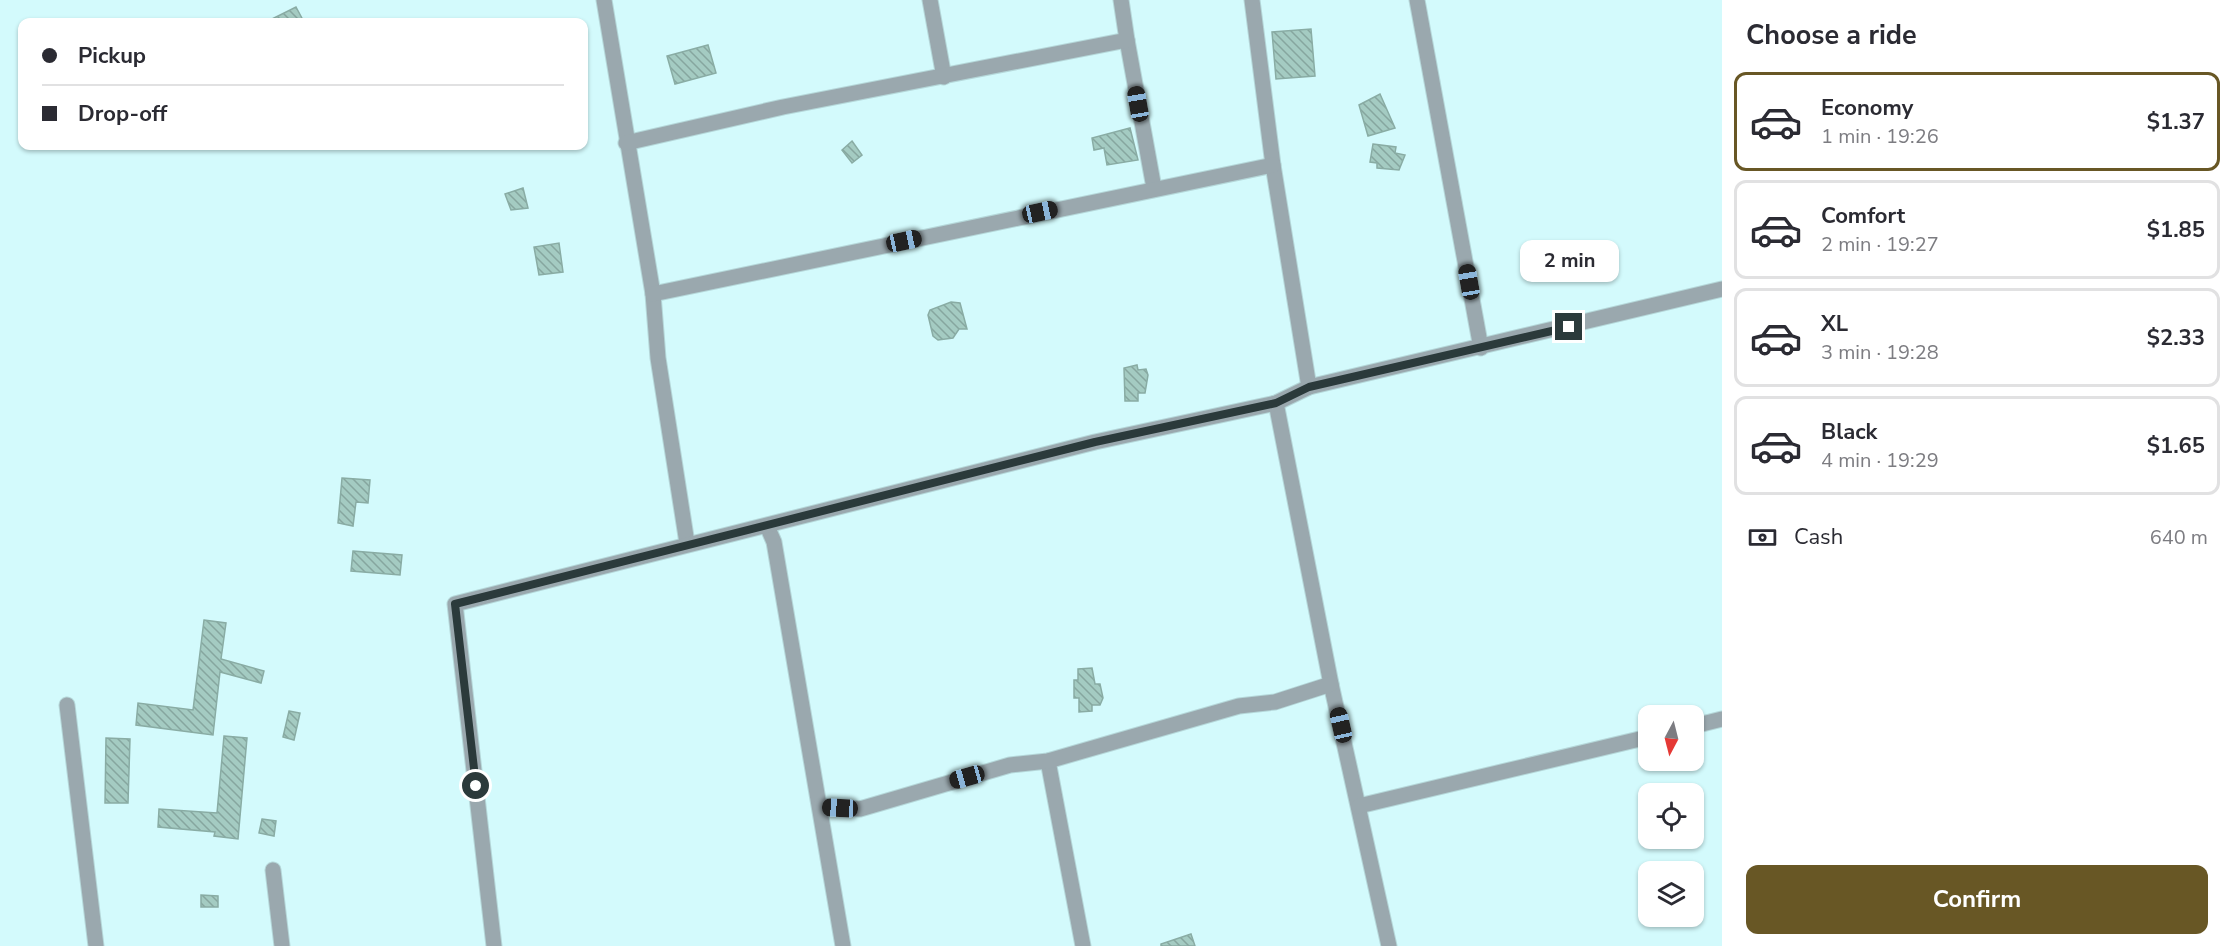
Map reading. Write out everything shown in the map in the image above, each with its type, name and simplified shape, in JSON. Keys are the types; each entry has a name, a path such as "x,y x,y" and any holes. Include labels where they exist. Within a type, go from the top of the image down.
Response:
{"street":[{"path":"604,0 626,143 653,294 658,358 687,543"},
{"path":"930,0 945,77"},
{"path":"1121,0 1154,188"},
{"path":"1251,0 1273,165 1309,387"},
{"path":"1417,0 1481,348"},
{"path":"626,143 783,107 1127,40"},
{"path":"653,294 1273,165"},
{"path":"494,946 455,604 687,543 767,526 1095,442 1276,403 1309,387 1722,289"},
{"path":"1276,403 1331,684 1389,946"},
{"path":"767,526 774,542 843,946"},
{"path":"820,806 860,809 1010,765 1048,761 1239,706 1275,702 1331,684"},
{"path":"67,705 96,946"},
{"path":"1704,724 1722,719"},
{"path":"1359,806 1638,739"},
{"path":"1048,761 1083,946"},
{"path":"273,870 282,946"}],"building":[{"path":"296,7 302,18 274,18"},
{"path":"1311,29 1315,76 1276,79 1272,32"},
{"path":"708,45 716,73 675,84 667,56"},
{"path":"1380,94 1395,128 1368,136 1359,105"},
{"path":"1130,128 1138,160 1107,165 1104,148 1094,150 1092,138"},
{"path":"852,141 862,155 852,163 842,150"},
{"path":"1373,144 1396,147 1395,153 1405,155 1399,170 1377,168 1377,163 1370,162"},
{"path":"523,188 528,208 511,210 505,194"},
{"path":"559,243 563,272 539,275 534,247"},
{"path":"951,302 960,303 967,329 959,329 953,338 938,340 933,336 928,315 930,310"},
{"path":"1137,365 1138,370 1146,369 1148,375 1145,393 1138,393 1138,401 1125,401 1124,368"},
{"path":"342,478 370,480 368,503 356,502 353,526 338,523"},
{"path":"353,551 402,555 400,575 351,571"},
{"path":"204,620 226,623 221,659 264,671 261,683 220,672 213,735 136,725 138,703 193,710"},
{"path":"1092,668 1095,684 1100,684 1103,698 1100,705 1092,705 1092,711 1079,712 1079,698 1074,698 1074,680 1078,680 1078,669"},
{"path":"289,711 300,713 294,740 283,737"},
{"path":"224,736 247,738 238,839 214,836 215,832 158,827 159,809 217,813"},
{"path":"106,738 130,739 128,803 105,803"},
{"path":"262,819 276,821 274,836 259,833"},
{"path":"201,895 218,896 218,907 201,907"},
{"path":"1191,934 1195,946 1161,946 1161,944"}],"route":[{"path":"476,786 455,604 687,543 767,526 1095,442 1276,403 1309,387 1569,327"}]}
